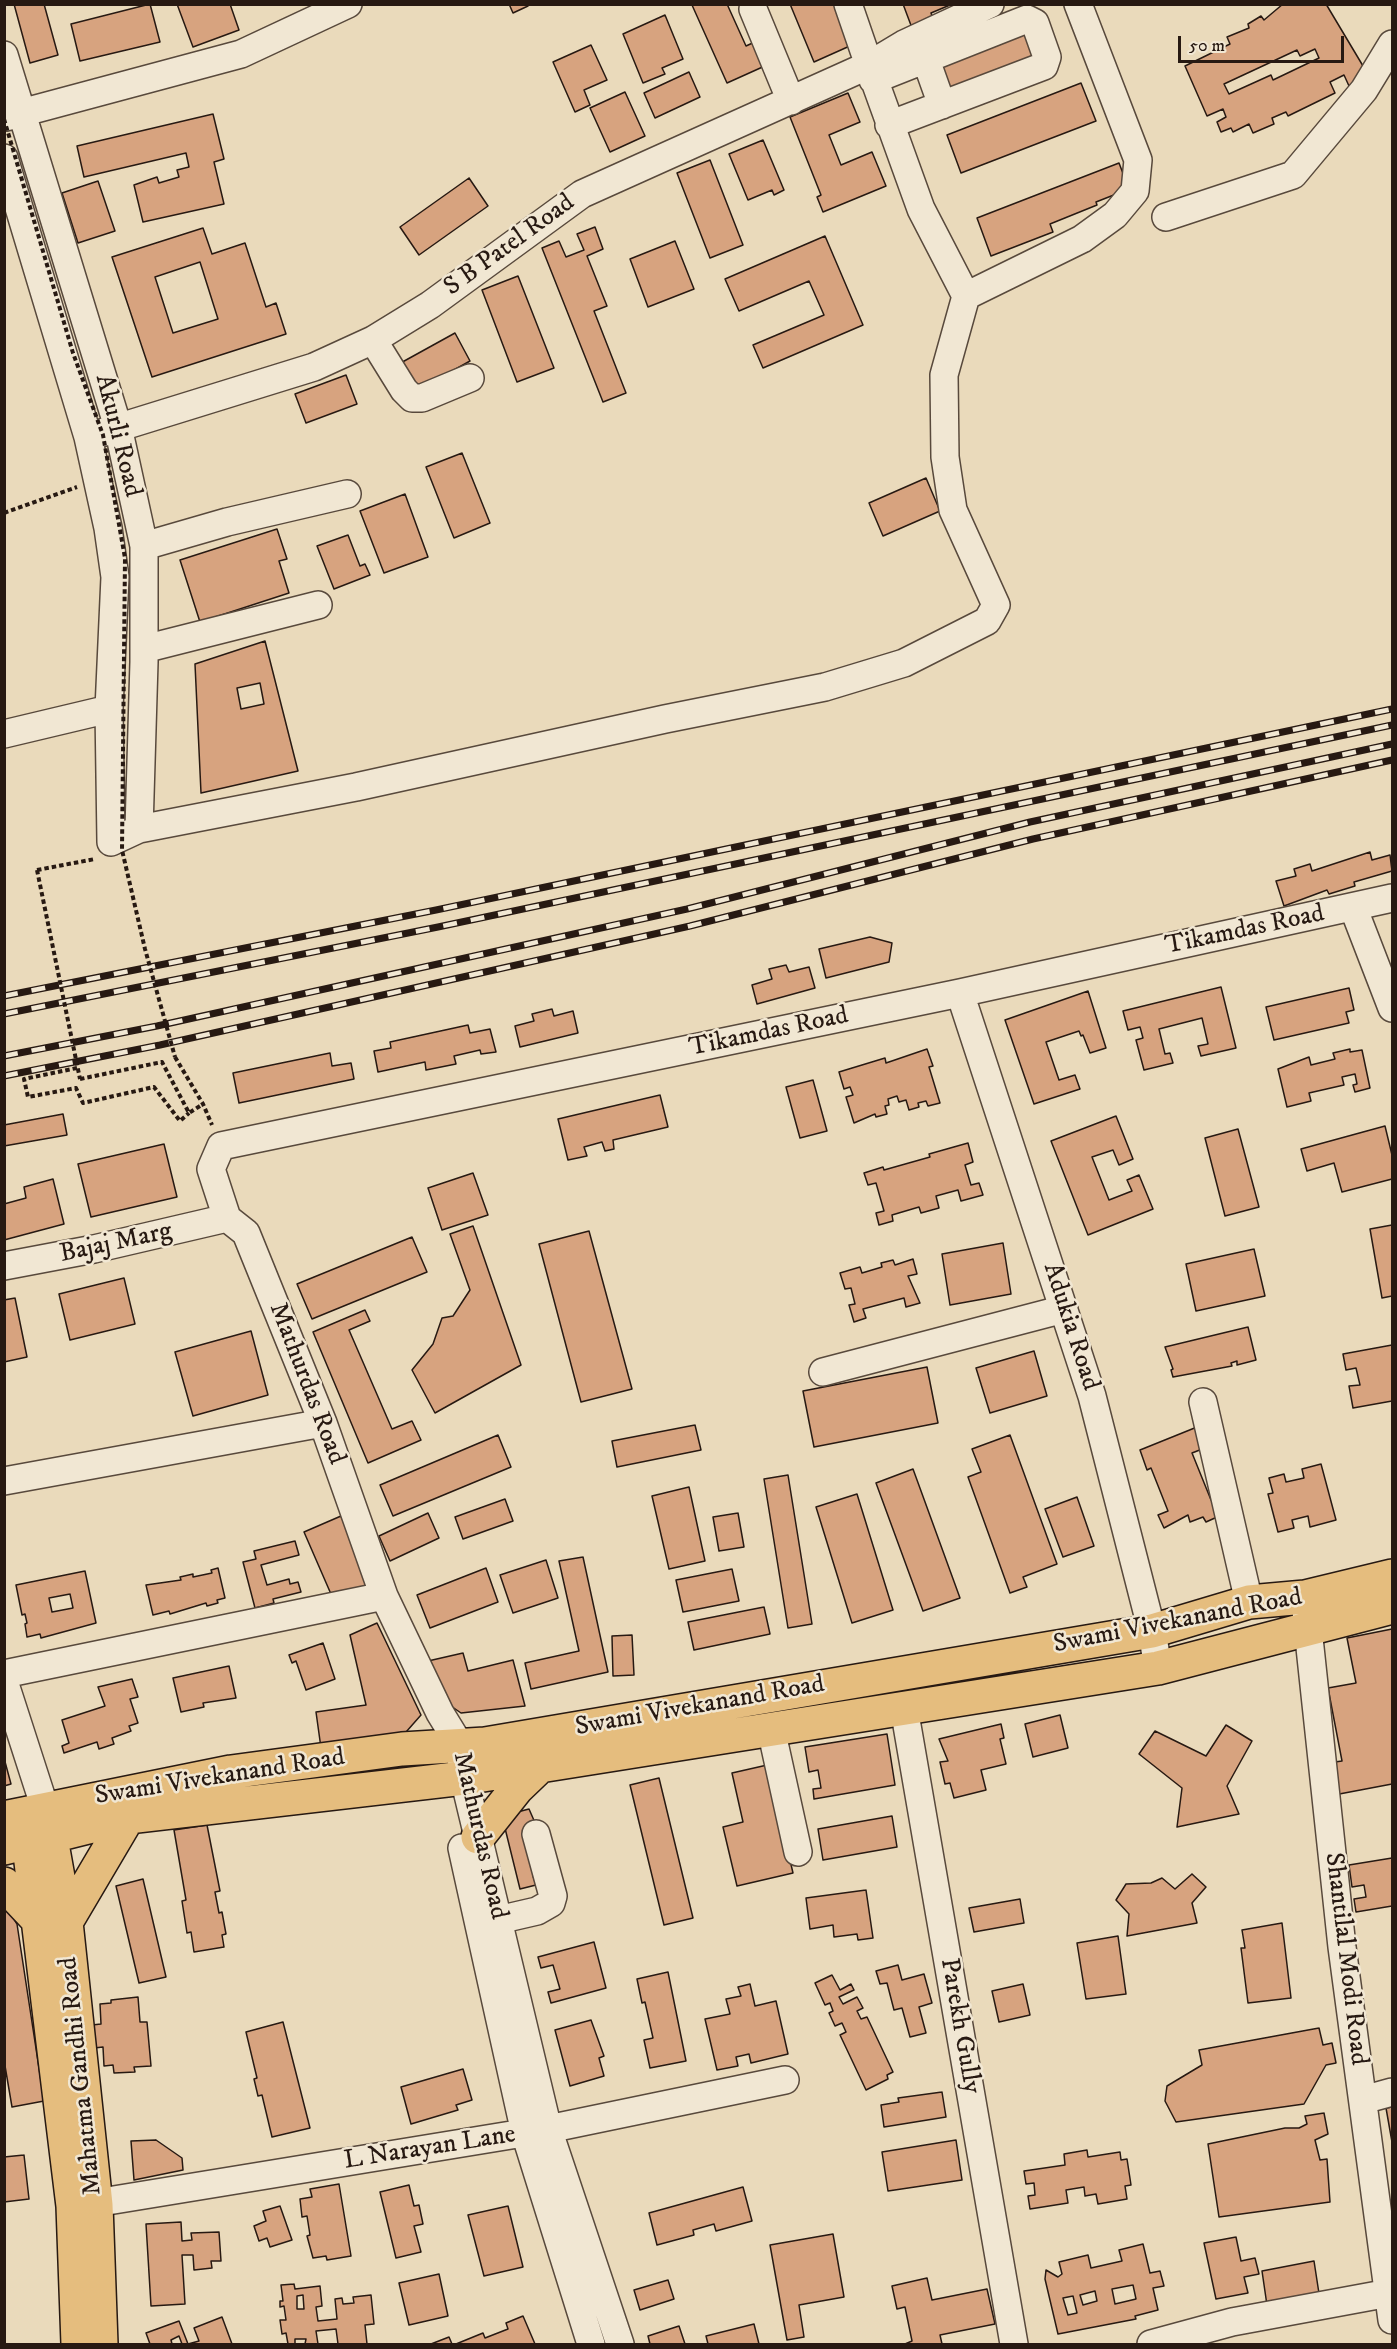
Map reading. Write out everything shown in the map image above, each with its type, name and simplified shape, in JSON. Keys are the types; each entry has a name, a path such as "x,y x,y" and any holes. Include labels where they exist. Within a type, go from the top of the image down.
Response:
{"main road":[{"name":"Swami Vivekanand Road","path":"26,1828 455,1779 1158,1668 1306,1612 1392,1601"},
{"name":"Swami Vivekanand Road","path":"26,1828 231,1772 402,1749 485,1744 1152,1631 1249,1602 1306,1612"},
{"path":"478,1837 517,1788 540,1766"},
{"path":"4,1884 52,1921 128,1817"},
{"name":"Mahatma Gandhi Road","path":"26,1828 52,1921 101,2344"},
{"name":"Mahatma Gandhi Road","path":"78,2344 84,2206"}],"street":[{"path":"10,116 242,54 348,4"},
{"path":"119,844 356,787 641,724 825,687 904,663 987,621 996,605 953,510 945,458 944,375 966,296 921,209 848,4"},
{"path":"966,296 1082,239 1116,215 1135,191 1138,160 1078,4"},
{"path":"871,73 904,44 976,7"},
{"path":"753,9 791,101"},
{"path":"871,73 926,60 1027,19 1035,23 1047,57 1044,66 889,124"},
{"path":"1166,217 1293,175 1364,90 1392,45"},
{"name":"Akurli Road","path":"4,55 10,116 118,428 144,546 144,649 119,844"},
{"path":"926,60 942,105"},
{"name":"S B Patel Road","path":"88,437 314,367 373,340 430,305 582,194 791,101 871,73"},
{"name":"Akurli Road","path":"4,158 88,437 115,577 109,709 119,844"},
{"path":"373,340 404,390 412,398 422,398 470,378"},
{"path":"144,546 227,522 348,494"},
{"path":"144,649 318,605"},
{"path":"4,734 109,709"},
{"name":"Tikamdas Road","path":"227,1218 211,1168 221,1146 960,993 1392,898"},
{"path":"1353,907 1392,1008"},
{"name":"Adukia Road","path":"960,993 1092,1396 1152,1631 1158,1668"},
{"name":"Bajaj Marg","path":"4,1266 94,1250 227,1218"},
{"name":"Mathurdas Road","path":"227,1218 246,1233 323,1423 384,1596 440,1713 455,1779 478,1837 498,1920 536,2131 620,2344"},
{"path":"823,1372 1064,1310"},
{"path":"1203,1402 1249,1602"},
{"path":"4,1481 323,1423"},
{"path":"4,1674 384,1596"},
{"name":"Shantilal Modi Road","path":"1306,1612 1342,1947 1392,2320"},
{"path":"4,1681 26,1828"},
{"name":"Parekh Gully","path":"904,1708 1014,2344"},
{"path":"771,1729 798,1852"},
{"path":"455,1779 536,2131 591,2344"},
{"path":"498,1920 537,1911 551,1903 553,1896 536,1834"},
{"name":"L Narayan Lane","path":"84,2206 536,2131 785,2080"},
{"path":"1363,2100 1392,2092"},
{"path":"1151,2344 1232,2322 1389,2293"}],"path":[{"path":"10,116 73,352 103,435 125,558 119,844 175,1057 203,1104 180,1121 154,1087 83,1103 76,1088 28,1097 24,1079 77,1068"},
{"path":"4,513 97,479"},
{"path":"119,844 37,870 77,1068 80,1079 162,1062 189,1113"}],"building":[{"path":"14,4 44,4 58,55 30,63"},
{"path":"150,4 160,42 80,61 71,24"},
{"path":"177,4 230,4 239,30 193,47"},
{"path":"509,4 527,4 528,6 513,13"},
{"path":"727,4 746,46 757,41 767,65 727,83 692,5"},
{"path":"790,4 835,4 852,45 814,62"},
{"path":"903,4 950,5 931,13 933,19 912,28"},
{"path":"1283,4 1326,4 1369,76 1349,86 1344,75 1330,82 1335,93 1288,116 1286,112 1272,118 1274,124 1253,133 1249,124 1233,132 1231,128 1221,132 1217,122 1226,117 1223,109 1207,116 1185,66 1230,44 1227,37 1249,28 1248,24 1261,16 1264,20","holes":["1315,49 1319,58 1273,80 1271,75 1229,94 1224,84 1297,50 1300,56"]},
{"path":"665,15 683,59 662,68 665,74 643,83 623,34"},
{"path":"1030,28 1041,57 1012,68 1011,64 947,93 936,64"},
{"path":"591,45 607,80 584,90 590,105 575,112 553,62"},
{"path":"689,72 700,97 655,118 644,93"},
{"path":"1081,83 1096,121 961,173 947,135"},
{"path":"625,92 645,136 610,152 590,108"},
{"path":"848,93 860,122 829,135 841,165 872,152 886,186 823,212 817,197 821,195 790,117"},
{"path":"213,114 224,159 214,162 224,204 143,222 134,185 157,177 159,183 179,177 177,170 189,167 186,153 84,177 77,146"},
{"path":"763,140 784,190 774,195 772,190 748,200 729,154"},
{"path":"710,160 743,245 710,258 677,173"},
{"path":"1119,163 1129,189 1050,224 1053,232 991,256 977,218"},
{"path":"469,178 488,206 419,255 400,227"},
{"path":"98,181 115,231 78,243 62,193"},
{"path":"595,227 603,249 587,256 607,306 594,311 626,393 603,402 542,248 559,241 566,257 584,250 577,234"},
{"path":"203,228 212,254 245,243 266,307 276,303 286,334 152,377 112,257","holes":["200,262 218,319 173,333 155,277"]},
{"path":"825,236 863,325 763,368 753,345 824,315 809,281 739,311 725,279"},
{"path":"675,241 694,289 648,307 630,259"},
{"path":"518,276 554,368 517,382 482,290"},
{"path":"455,333 470,361 413,393 397,365"},
{"path":"346,375 357,404 306,423 295,394"},
{"path":"462,453 490,523 454,538 426,467"},
{"path":"926,478 940,511 883,536 869,503"},
{"path":"405,494 428,557 384,573 360,511"},
{"path":"277,529 287,559 279,561 289,593 200,622 180,560"},
{"path":"348,535 360,566 365,564 370,575 334,589 317,546"},
{"path":"265,641 298,771 201,793 195,664","holes":["260,683 264,704 241,709 237,688"]},
{"path":"1370,852 1372,860 1390,855 1392,871 1354,882 1355,886 1329,894 1327,890 1284,906 1276,881 1296,876 1294,869 1310,864 1312,871"},
{"path":"870,937 892,943 889,962 826,978 819,949"},
{"path":"786,965 789,972 809,967 815,988 757,1004 752,985 772,979 769,969"},
{"path":"1221,987 1236,1048 1201,1056 1198,1046 1208,1044 1202,1018 1159,1029 1165,1054 1170,1053 1173,1063 1144,1070 1136,1040 1143,1038 1140,1027 1128,1030 1123,1011"},
{"path":"1349,988 1354,1010 1346,1012 1349,1023 1274,1040 1266,1007"},
{"path":"1088,991 1106,1048 1090,1053 1079,1031 1046,1042 1059,1080 1075,1075 1080,1089 1034,1104 1005,1020"},
{"path":"552,1009 554,1016 573,1011 578,1033 520,1047 515,1026 534,1021 532,1014"},
{"path":"468,1025 470,1033 490,1029 496,1052 481,1054 480,1050 454,1056 456,1064 426,1070 425,1062 378,1072 374,1051 391,1048 390,1042"},
{"path":"927,1049 933,1066 929,1067 940,1103 928,1106 926,1101 918,1103 919,1107 909,1110 906,1100 899,1102 897,1096 888,1099 889,1105 885,1106 887,1114 876,1117 875,1114 854,1123 846,1097 853,1095 850,1087 844,1089 839,1072 885,1058 886,1063"},
{"path":"1350,1049 1350,1052 1362,1050 1370,1088 1355,1092 1353,1085 1357,1084 1355,1074 1342,1077 1344,1085 1309,1093 1311,1101 1287,1107 1278,1069 1309,1057 1311,1065 1335,1059 1333,1053"},
{"path":"330,1053 332,1066 351,1063 354,1079 239,1103 233,1073"},
{"path":"813,1080 827,1131 800,1138 786,1087"},
{"path":"660,1095 668,1127 613,1140 614,1149 605,1151 602,1142 584,1147 587,1156 568,1160 558,1119"},
{"path":"63,1114 67,1135 4,1146 4,1125"},
{"path":"1116,1116 1133,1159 1119,1165 1113,1150 1092,1157 1109,1200 1132,1191 1127,1180 1139,1175 1153,1209 1088,1235 1051,1141"},
{"path":"1385,1126 1392,1155 1392,1179 1342,1192 1334,1163 1307,1171 1301,1149"},
{"path":"1238,1129 1259,1207 1225,1216 1205,1138"},
{"path":"968,1143 973,1162 965,1165 971,1185 979,1183 983,1195 961,1201 958,1190 936,1196 939,1208 921,1213 919,1207 892,1215 893,1221 879,1225 876,1213 884,1211 876,1183 868,1185 864,1173 930,1157 929,1154"},
{"path":"164,1144 177,1197 91,1217 78,1164"},
{"path":"473,1173 488,1215 442,1230 428,1188"},
{"path":"53,1179 64,1224 4,1240 4,1204 26,1198 24,1187"},
{"path":"1392,1225 1392,1296 1382,1298 1370,1229"},
{"path":"473,1226 521,1365 435,1413 412,1370 433,1344 442,1318 453,1316 470,1290 450,1234"},
{"path":"589,1231 632,1389 581,1402 539,1244"},
{"path":"412,1237 427,1272 312,1319 297,1284"},
{"path":"1003,1243 1011,1294 950,1305 942,1254"},
{"path":"1254,1249 1265,1296 1196,1311 1186,1264"},
{"path":"913,1259 917,1274 908,1276 920,1303 906,1307 904,1298 863,1309 866,1318 854,1322 849,1305 855,1304 851,1288 845,1289 840,1273 860,1267 862,1273 882,1267 881,1263 893,1260 895,1265"},
{"path":"124,1278 135,1324 70,1340 59,1294"},
{"path":"15,1298 27,1357 4,1362 4,1300"},
{"path":"365,1310 370,1321 349,1330 392,1429 412,1421 421,1440 368,1463 313,1332"},
{"path":"1248,1327 1256,1360 1237,1365 1237,1361 1231,1363 1232,1366 1173,1377 1171,1370 1173,1369 1165,1347"},
{"path":"251,1331 268,1395 193,1416 175,1352"},
{"path":"1392,1345 1392,1401 1353,1408 1349,1386 1360,1385 1356,1368 1346,1370 1343,1354"},
{"path":"1034,1351 1047,1396 990,1413 976,1368"},
{"path":"927,1367 938,1423 814,1447 803,1391"},
{"path":"695,1425 701,1450 617,1467 612,1441"},
{"path":"1202,1425 1210,1446 1192,1453 1211,1500 1220,1496 1226,1513 1206,1522 1203,1517 1190,1522 1188,1515 1164,1528 1158,1515 1168,1511 1151,1468 1147,1470 1140,1450"},
{"path":"498,1435 511,1467 393,1516 380,1485"},
{"path":"1010,1435 1057,1564 1023,1577 1027,1587 1010,1593 968,1477 981,1472 972,1449"},
{"path":"1321,1464 1336,1520 1310,1527 1308,1516 1292,1520 1294,1528 1278,1532 1268,1494 1273,1493 1269,1478 1284,1474 1286,1482 1304,1478 1302,1469"},
{"path":"913,1469 960,1598 923,1611 876,1483"},
{"path":"788,1475 812,1624 788,1628 764,1479"},
{"path":"689,1487 705,1561 669,1569 652,1496"},
{"path":"857,1494 893,1610 852,1623 816,1507"},
{"path":"1077,1497 1094,1546 1063,1557 1045,1509"},
{"path":"505,1499 513,1521 463,1539 455,1517"},
{"path":"428,1513 439,1538 390,1561 379,1536"},
{"path":"738,1513 744,1547 719,1551 713,1517"},
{"path":"341,1516 370,1586 334,1601 304,1532"},
{"path":"295,1541 299,1555 261,1565 267,1585 289,1579 290,1584 298,1582 301,1592 273,1599 274,1603 255,1608 243,1562 256,1559 254,1551"},
{"path":"583,1557 608,1672 531,1689 525,1663 579,1651 559,1561"},
{"path":"546,1560 558,1598 513,1613 500,1575"},
{"path":"218,1568 225,1598 207,1606 206,1603 170,1614 169,1611 153,1615 146,1585 181,1580 180,1577 193,1574 193,1577 212,1573 211,1570"},
{"path":"486,1568 498,1602 430,1628 417,1595"},
{"path":"732,1569 739,1601 683,1612 676,1580"},
{"path":"85,1571 96,1623 41,1638 40,1634 27,1637 25,1624 27,1623 25,1614 22,1615 16,1585","holes":["70,1594 73,1608 52,1612 49,1598"]},
{"path":"764,1607 770,1634 694,1650 688,1622"},
{"path":"377,1623 421,1715 399,1740 321,1748 316,1712 366,1705 350,1635"},
{"path":"1392,1629 1392,1784 1334,1795 1328,1763 1342,1761 1328,1688 1356,1683 1347,1638"},
{"path":"632,1635 634,1675 613,1676 612,1636"},
{"path":"323,1643 335,1679 306,1690 296,1661 292,1663 289,1655"},
{"path":"463,1653 468,1671 513,1660 525,1706 461,1713 438,1697 428,1661"},
{"path":"229,1666 236,1698 203,1703 204,1707 181,1712 173,1678"},
{"path":"132,1679 138,1697 130,1699 138,1723 129,1726 131,1731 112,1738 114,1744 99,1749 97,1742 64,1753 62,1746 69,1743 62,1720 105,1706 98,1687"},
{"path":"1060,1715 1068,1748 1033,1757 1025,1724"},
{"path":"1001,1724 1004,1738 1000,1739 1006,1764 981,1770 986,1790 954,1798 950,1783 945,1784 940,1762 948,1761 939,1739"},
{"path":"1226,1725 1252,1741 1227,1786 1239,1814 1177,1827 1182,1788 1139,1754 1155,1731 1206,1756"},
{"path":"887,1734 895,1785 814,1799 813,1789 821,1788 818,1770 809,1772 805,1747"},
{"path":"4,1758 11,1784 4,1786"},
{"path":"776,1763 781,1822 793,1873 737,1886 723,1827 743,1822 732,1773"},
{"path":"659,1778 693,1918 664,1925 630,1785"},
{"path":"529,1809 536,1825 542,1873 533,1876 536,1885 520,1889 502,1816"},
{"path":"892,1816 897,1847 823,1860 818,1829"},
{"path":"207,1825 220,1891 215,1892 226,1934 222,1935 224,1947 194,1952 191,1932 187,1933 182,1901 186,1900 174,1830"},
{"path":"1392,1858 1392,1906 1356,1912 1354,1899 1366,1897 1364,1885 1352,1887 1349,1865"},
{"path":"1192,1874 1206,1887 1192,1903 1197,1923 1127,1936 1129,1914 1116,1900 1126,1884 1151,1883 1162,1878 1175,1889"},
{"path":"143,1879 166,1977 139,1983 116,1886"},
{"path":"866,1890 873,1938 858,1940 857,1934 834,1937 833,1925 810,1929 806,1898"},
{"path":"1020,1899 1024,1923 974,1932 969,1908"},
{"path":"4,1903 17,1924 44,2101 12,2107 4,2060"},
{"path":"1282,1923 1291,1998 1248,2003 1241,1948 1245,1948 1242,1930"},
{"path":"1118,1936 1126,1994 1086,1999 1077,1943"},
{"path":"594,1942 606,1988 551,2003 548,1992 560,1989 553,1965 541,1968 538,1957"},
{"path":"898,1965 902,1980 924,1974 932,2003 919,2007 926,2033 910,2037 902,2008 894,2010 887,1983 880,1984 876,1971"},
{"path":"668,1972 686,2061 650,2068 644,2040 653,2038 637,1979"},
{"path":"832,1975 840,1990 851,1984 854,1990 839,1997 843,2004 857,1997 863,2008 857,2011 861,2019 867,2017 893,2072 887,2075 888,2079 866,2090 840,2035 846,2032 842,2023 835,2026 829,2013 833,2011 830,2003 825,2005 815,1983"},
{"path":"750,1984 755,2006 776,2001 788,2054 751,2063 749,2054 736,2057 738,2066 717,2070 705,2019 730,2014 726,1999 741,1996 738,1987"},
{"path":"1023,1984 1030,2015 999,2022 992,1991"},
{"path":"138,1997 140,2022 147,2022 151,2066 134,2067 135,2072 114,2073 113,2065 104,2066 103,2047 94,2048 92,2025 101,2024 100,2004 111,2003 111,2000"},
{"path":"591,2020 604,2056 599,2058 604,2076 570,2086 555,2030"},
{"path":"283,2022 310,2128 272,2137 262,2095 258,2096 254,2079 257,2078 246,2032"},
{"path":"1319,2028 1323,2045 1332,2043 1336,2063 1326,2065 1304,2104 1176,2122 1165,2101 1167,2086 1202,2065 1199,2050"},
{"path":"463,2069 472,2100 456,2105 458,2110 411,2124 401,2087"},
{"path":"942,2092 946,2117 884,2127 881,2105 899,2102 898,2098"},
{"path":"1392,2107 1392,2142 1386,2108"},
{"path":"1324,2113 1328,2134 1315,2140 1320,2160 1327,2159 1330,2202 1219,2217 1208,2144 1285,2128 1299,2128 1307,2124 1305,2116"},
{"path":"156,2140 182,2158 183,2170 134,2180 131,2141"},
{"path":"956,2140 962,2180 888,2191 882,2152"},
{"path":"1087,2150 1088,2157 1120,2152 1121,2160 1127,2159 1131,2185 1125,2186 1127,2199 1098,2204 1096,2194 1085,2196 1084,2187 1066,2190 1068,2203 1030,2209 1028,2196 1035,2195 1034,2183 1026,2184 1024,2171 1065,2165 1064,2154"},
{"path":"24,2155 29,2199 4,2202 4,2157"},
{"path":"339,2184 351,2256 327,2260 326,2256 313,2258 307,2236 310,2235 307,2216 302,2217 300,2199 312,2197 310,2189"},
{"path":"409,2185 414,2206 419,2205 423,2224 414,2226 421,2252 396,2258 380,2192"},
{"path":"743,2187 752,2221 716,2231 714,2224 693,2230 694,2235 657,2245 649,2213"},
{"path":"280,2206 292,2240 270,2247 267,2238 259,2241 254,2226 266,2221 263,2211"},
{"path":"508,2206 523,2267 484,2276 468,2215"},
{"path":"181,2222 182,2241 192,2240 191,2233 219,2232 221,2261 211,2261 212,2268 194,2270 193,2255 182,2255 185,2304 151,2306 146,2224"},
{"path":"833,2234 844,2297 799,2305 804,2337 787,2340 770,2245"},
{"path":"1236,2237 1241,2261 1255,2258 1259,2274 1244,2277 1248,2293 1216,2299 1204,2243"},
{"path":"1143,2244 1150,2273 1160,2271 1164,2286 1153,2288 1158,2310 1135,2316 1136,2319 1058,2334 1045,2279 1046,2270 1058,2277 1062,2274 1059,2262 1088,2255 1091,2268 1122,2261 1119,2250","holes":["1133,2285 1136,2299 1115,2304 1112,2289","1095,2291 1097,2301 1083,2305 1080,2295","1073,2296 1077,2313 1068,2315 1063,2298"]},
{"path":"1314,2261 1322,2313 1269,2319 1262,2271"},
{"path":"439,2274 448,2316 409,2325 399,2283"},
{"path":"927,2278 932,2300 987,2289 995,2324 940,2335 942,2344 905,2344 912,2341 905,2307 897,2309 892,2286"},
{"path":"668,2280 674,2299 640,2310 634,2290"},
{"path":"294,2284 295,2289 320,2286 322,2306 316,2307 318,2321 337,2319 335,2299 342,2298 343,2304 354,2303 353,2297 371,2295 374,2324 365,2325 367,2344 338,2344 336,2329 316,2331 318,2344 305,2344 306,2339 295,2339 295,2344 288,2344 286,2333 282,2334 280,2320 286,2320 284,2306 280,2307 280,2301 283,2301 281,2285","holes":["303,2295 304,2309 297,2309 297,2296"]},
{"path":"523,2316 535,2344 456,2344 483,2333 485,2338 508,2329 506,2323"},
{"path":"222,2317 232,2344 188,2344 199,2341 194,2328"},
{"path":"179,2321 188,2344 182,2344 179,2336 171,2340 172,2344 150,2344 146,2333"},
{"path":"754,2324 759,2344 708,2344 706,2336"},
{"path":"679,2326 685,2344 650,2344 648,2336"},
{"path":"449,2337 452,2344 431,2344"}],"railway":[{"path":"4,996 436,910 1392,709"},
{"path":"4,1014 438,927 1392,725"},
{"path":"4,1056 157,1026 687,909 1030,822 1392,744"},
{"path":"4,1076 160,1045 690,926 1033,839 1392,760"}]}
